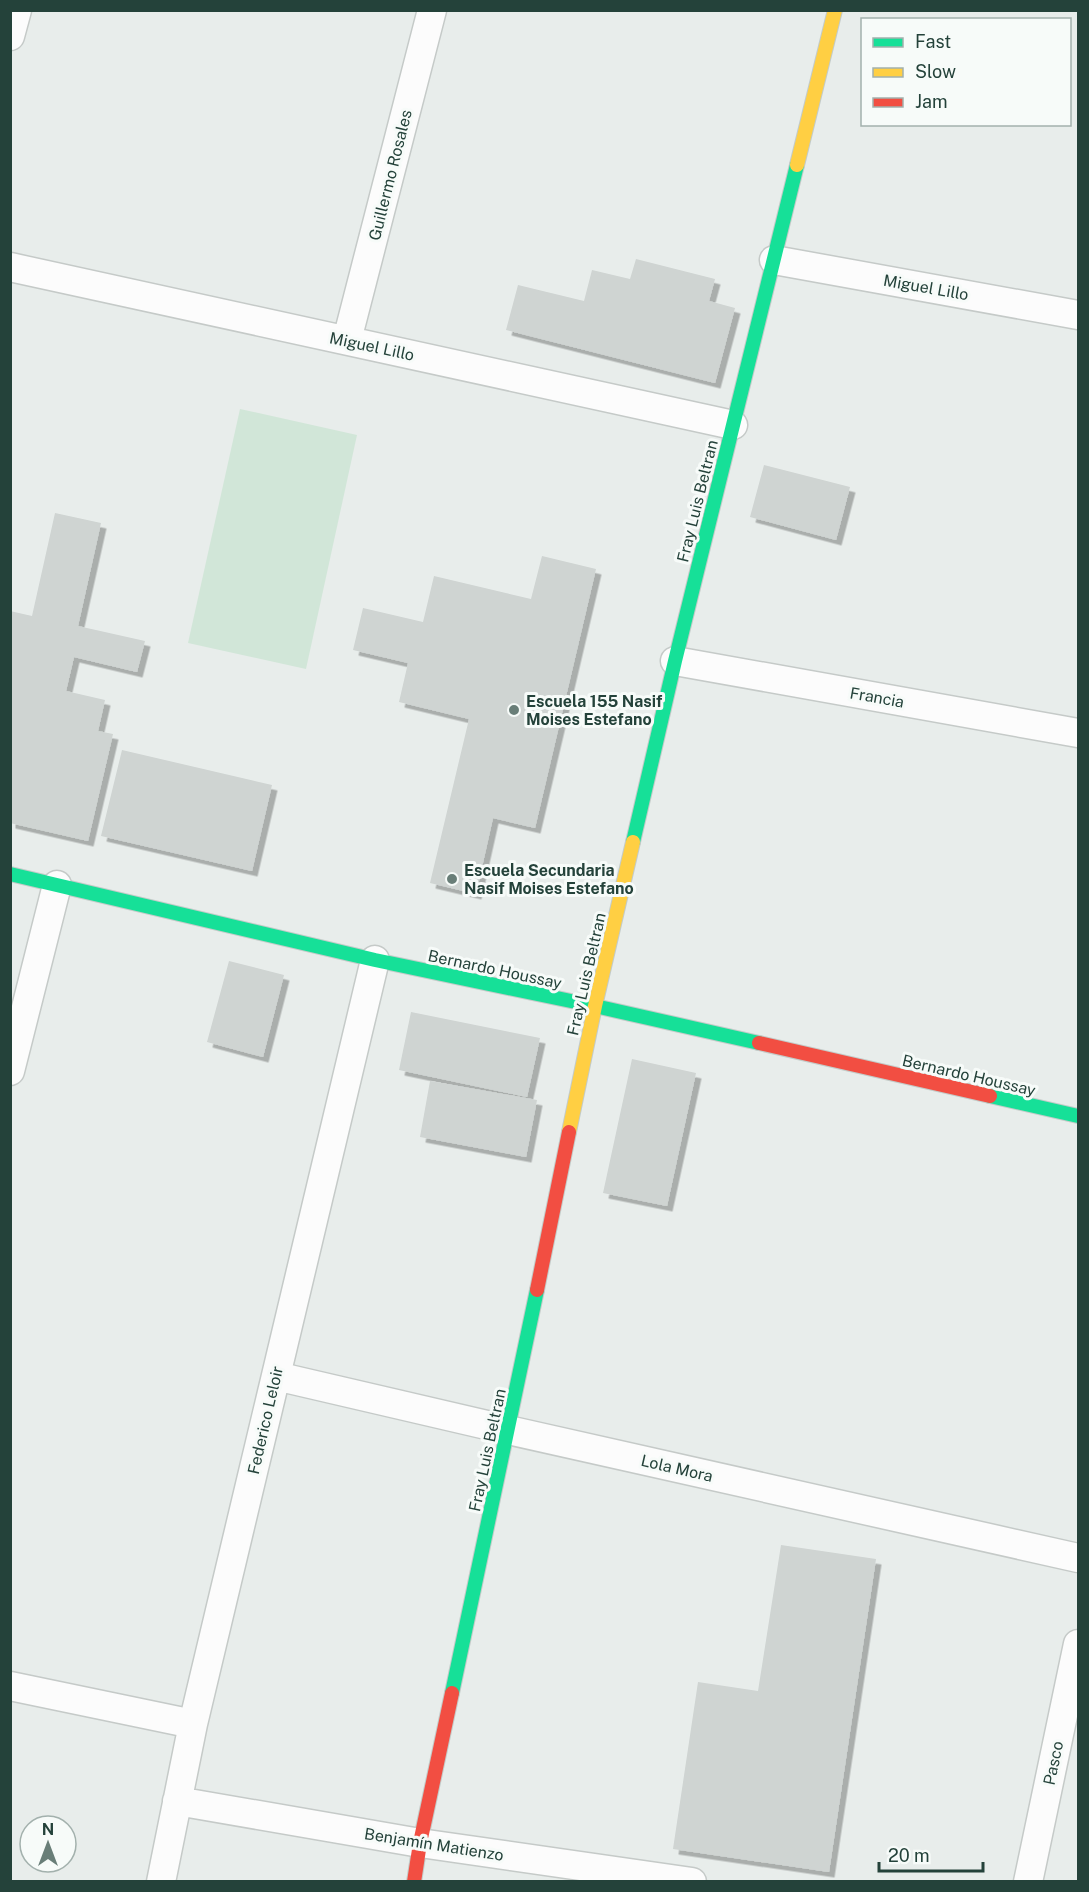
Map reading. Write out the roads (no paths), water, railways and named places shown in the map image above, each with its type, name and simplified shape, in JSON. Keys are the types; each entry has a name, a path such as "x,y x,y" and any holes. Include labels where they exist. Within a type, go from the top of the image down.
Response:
{"street":[{"path":"10,36 17,10"},
{"name":"Guillermo Rosales","path":"347,340 432,10"},
{"name":"Fray Luis Beltran","path":"414,1881 420,1843 595,1006 675,661 835,10"},
{"name":"Miguel Lillo","path":"774,260 1078,315"},
{"name":"Miguel Lillo","path":"10,267 733,425"},
{"name":"Francia","path":"675,661 1078,733"},
{"name":"Bernardo Houssay","path":"10,874 375,960 595,1006 1078,1116"},
{"path":"10,1071 57,885"},
{"name":"Federico Leloir","path":"161,1881 193,1724 375,960"},
{"name":"Lola Mora","path":"276,1376 1078,1558"},
{"name":"Pasco","path":"1028,1881 1078,1644"},
{"path":"10,1686 193,1724"},
{"name":"Benjamín Matienzo","path":"177,1801 420,1843 692,1881"}],"place":[{"name":"Escuela 155 Nasif Moises Estefano","path":"514,710"},
{"name":"Escuela Secundaria Nasif Moises Estefano","path":"452,879"}]}
